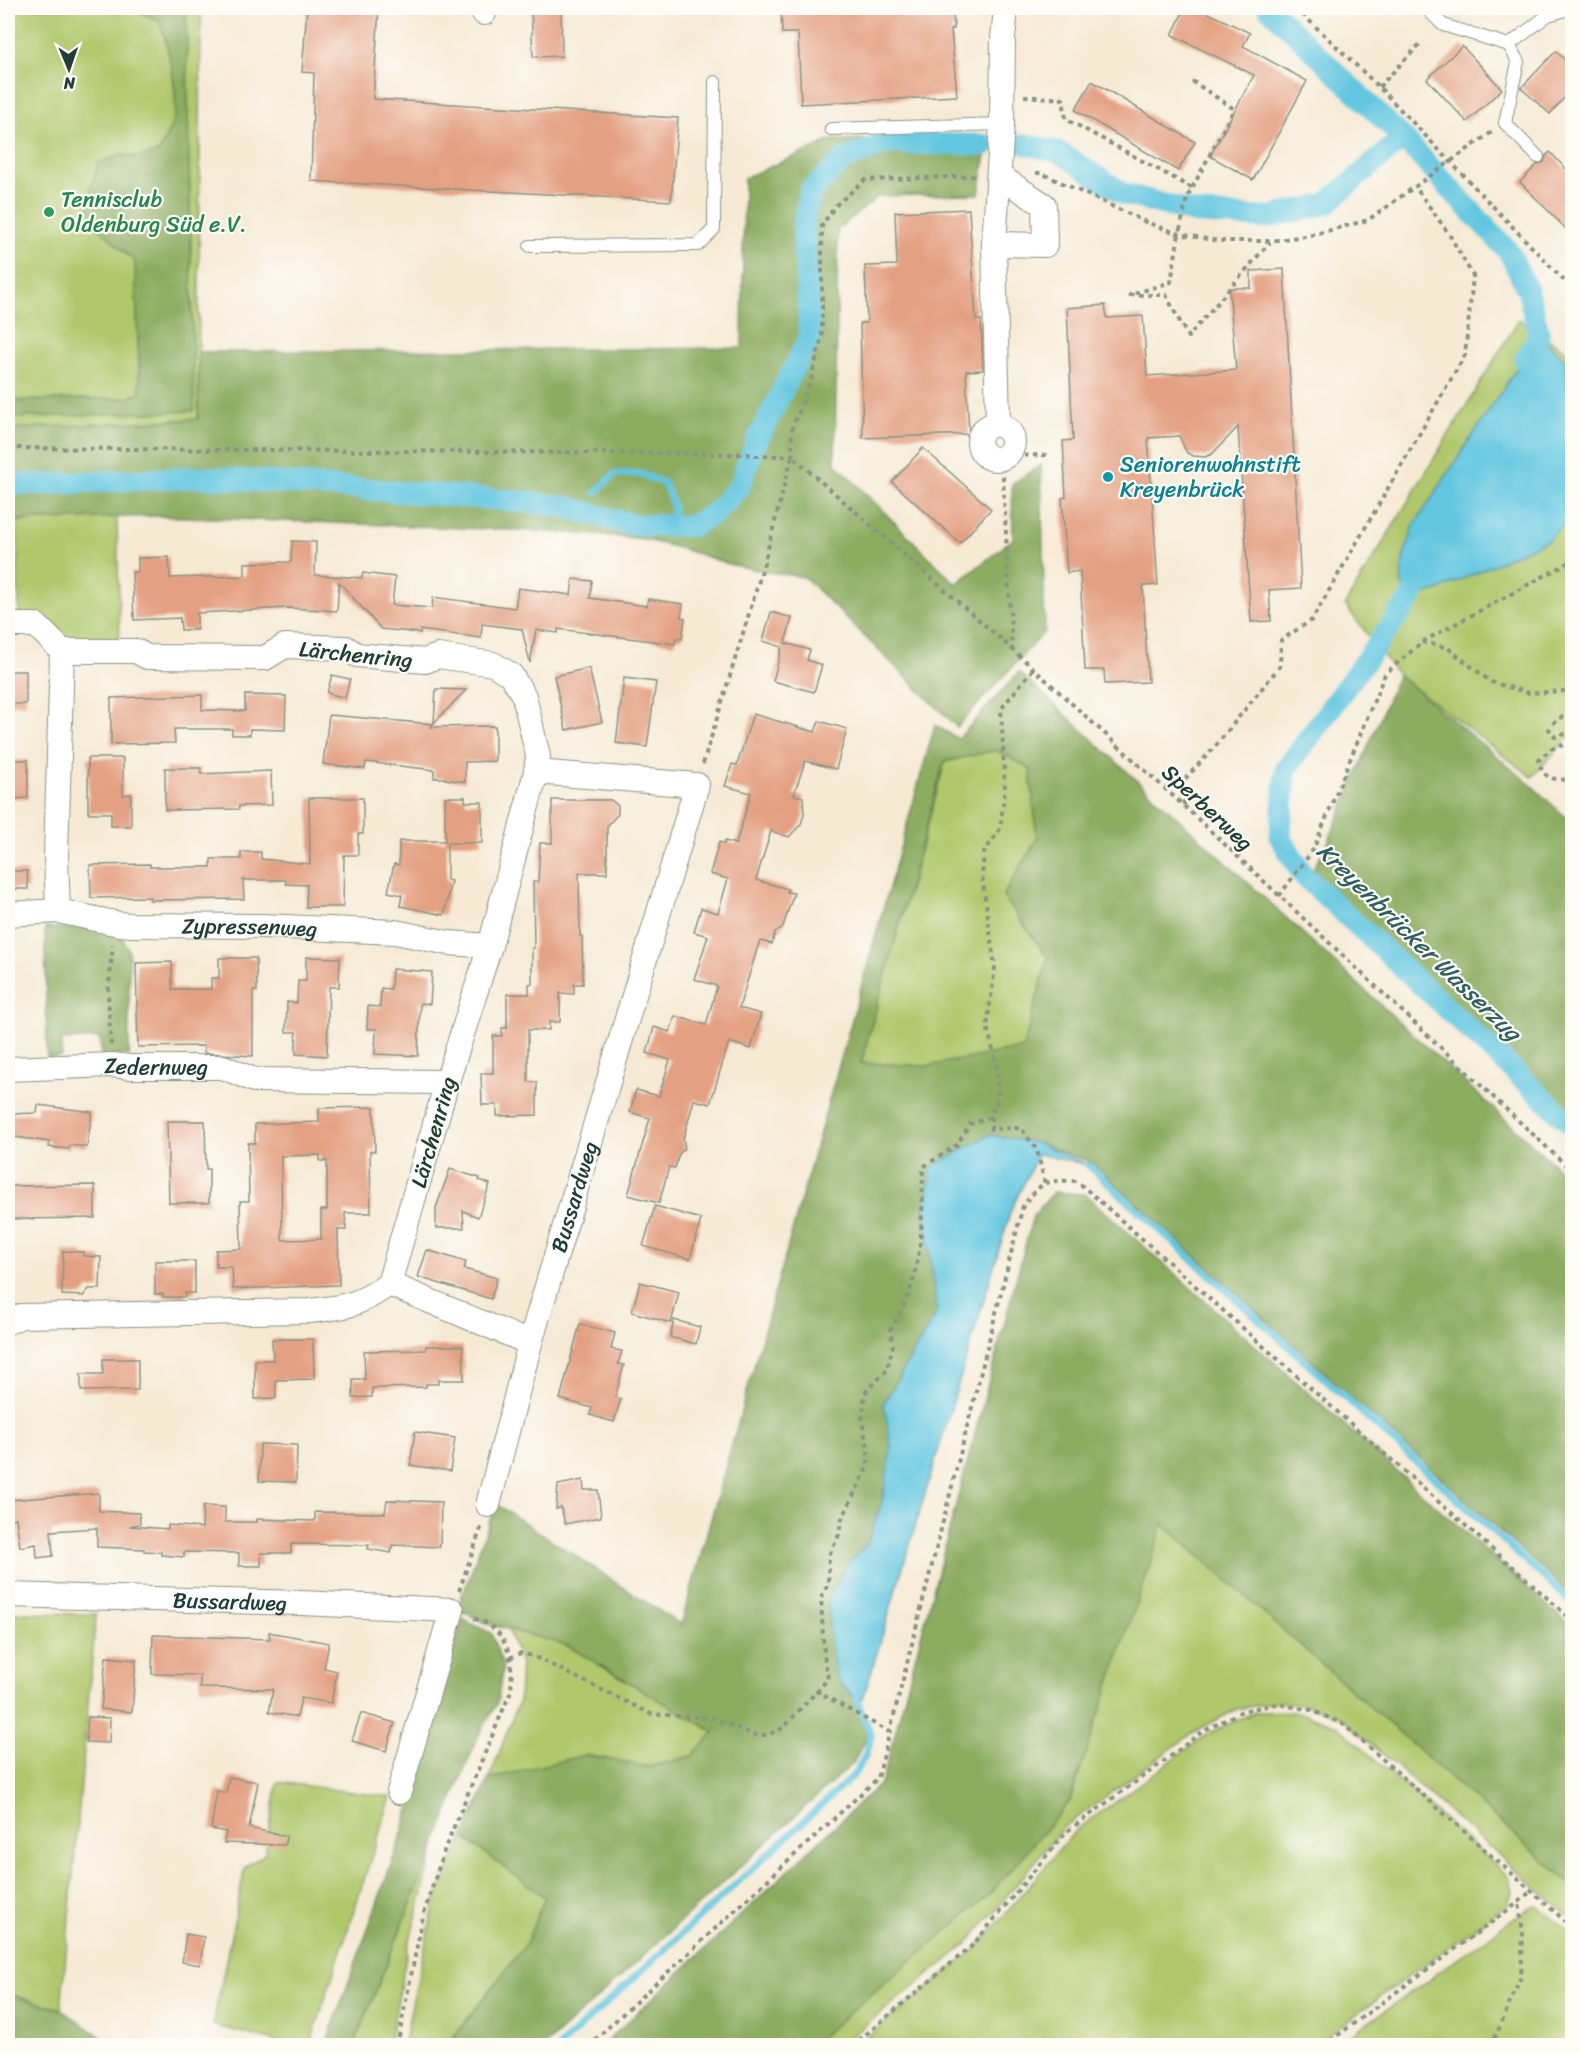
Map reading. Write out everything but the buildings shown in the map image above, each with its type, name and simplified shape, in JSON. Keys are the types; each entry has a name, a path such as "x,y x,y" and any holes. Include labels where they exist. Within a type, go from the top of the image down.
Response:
{"street":[{"path":"1004,457 1011,452 1014,441 1009,430 998,425 994,244 1002,124 1003,39 1006,8"},
{"path":"994,244 1045,245 1044,205 999,176"},
{"path":"8,625 36,625 62,651 56,856 58,911"},
{"name":"Lärchenring","path":"62,651 136,651 147,657 265,658 285,646 346,648 357,655 425,661 438,656 493,664 511,675 524,696 538,756 536,772 490,946 447,1082 389,1284"},
{"path":"536,772 697,785"},
{"name":"Bussardweg","path":"488,1505 530,1343 697,785"},
{"name":"Zypressenweg","path":"8,914 58,911 119,924 263,926 395,932 449,943 490,946"},
{"name":"Zedernweg","path":"8,1069 112,1065 223,1067 254,1080 447,1082"},
{"path":"8,1322 21,1316 309,1311 346,1307 371,1297 389,1284 530,1343"},
{"name":"Bussardweg","path":"8,1595 452,1610"},
{"path":"399,1792 452,1610"}],"lane":[{"path":"1426,8 1443,25 1509,45 1518,62 1505,123 1538,157"},
{"path":"1509,45 1548,15 1572,8"},
{"path":"530,246 698,245 714,229 715,82"},
{"path":"831,129 1002,124"}],"path":[{"path":"1296,8 1378,87 1572,290"},
{"path":"1378,87 1420,45"},
{"path":"1192,81 1234,109 1187,198 1171,282 1130,295 1166,295 1188,337 1270,241"},
{"path":"1002,95 1063,99 1066,119 1192,188"},
{"path":"697,785 762,571 792,456 792,429 811,380 822,336 822,225 835,206 864,180 1041,173 1148,223 1179,234 1219,241 1270,241 1312,235 1368,220 1505,123"},
{"path":"1184,806 1183,781 1214,748 1280,666 1281,640 1312,620 1465,355 1473,276 1449,234 1416,188"},
{"path":"8,448 792,456"},
{"path":"1012,649 1004,457 1049,455"},
{"name":"Sperberweg","path":"792,456 1012,649 1184,806 1572,1171"},
{"path":"1279,896 1314,850 1385,674 1422,642 1572,561"},
{"path":"1422,642 1448,648 1491,681 1529,693 1572,689"},
{"path":"1033,669 1001,709 1005,790 1000,829 984,853 982,876 996,968 987,1026 998,1070 998,1097 991,1117 991,1129 1021,1128 1037,1150 1045,1184"},
{"path":"1572,714 1557,719 1549,729 1555,737 1572,732"},
{"path":"1572,742 1551,749 1538,760 1542,772 1551,779 1572,780"},
{"path":"112,1065 108,994 114,939 119,924"},
{"path":"510,1658 521,1653 533,1656 651,1714 712,1718 754,1735 767,1735 783,1728 828,1679 824,1655 821,1598 828,1584 829,1555 839,1535 841,1521 868,1466 868,1448 862,1422 865,1393 887,1370 893,1346 890,1330 901,1314 917,1269 923,1167 957,1145 970,1124 991,1117"},
{"path":"588,2046 878,1778 1023,1206 1037,1187 1052,1180 1077,1181 1572,1620"},
{"path":"397,2046 423,1916 445,1848 511,1691 513,1668 504,1640 488,1624 452,1610 488,1505"},
{"path":"816,1691 889,1732"},
{"path":"852,2046 973,1945 1066,1832 1202,1732 1242,1711 1277,1704 1311,1710 1343,1725 1572,1926"},
{"path":"1323,2046 1532,1891"},
{"path":"1489,2046 1494,2040 1521,1977 1523,1934 1519,1902"}],"green space":[{"name":"Tennisclub Oldenburg Süd e.V.","path":"8,8 137,10 160,22 163,31 174,84 174,118 159,152 140,157 121,155 113,242 135,262 140,392 130,398 8,401"},
{"path":"97,8 186,8 194,411 8,418 8,401 130,398 140,392 135,262 94,223 87,200 98,163 121,155 140,157 159,152 174,118 174,84 160,22 137,10"},
{"name":"Tennisclub Oldenburg Süd e.V.","path":"186,8 201,8 198,419 8,429 8,418 194,411"},
{"path":"989,137 979,194 879,196 838,229 835,463 956,584 1013,539 1012,484 1041,465 1045,631 957,727 804,577 729,564 638,538 539,531 156,516 17,521 8,519 8,429 198,419 199,352 742,348 744,178 832,140"},
{"path":"1519,319 1572,355 1572,734 1532,777 1398,675 1345,605"},
{"path":"117,516 120,651 62,651 17,625 19,612 17,521"},
{"path":"1019,672 1572,1181 1572,1596 1091,1162 1037,1143 989,1135 925,1211 937,1313 884,1402 891,1448 883,1499 867,1545 849,1562 837,1680 855,1699 868,1736 853,1763 546,2045 447,2046 526,1944 545,1897 463,1837 489,1779 585,1755 649,1767 692,1756 714,1732 566,1645 488,1624 457,1609 496,1504 681,1625 935,725 958,739","holes":["996,750 1030,769 1037,839 1003,896 1048,958 1023,1048 927,1066 861,1063 944,762"]},
{"path":"1398,675 1530,784 1572,823 1572,1113 1311,872 1327,845"},
{"path":"996,750 1030,769 1037,839 1003,896 1048,958 1023,1049 927,1066 861,1063 945,762"},
{"path":"45,928 113,928 121,935 129,951 129,1055 101,1056 100,1038 61,1040 62,1057 47,1057"},
{"path":"1054,1192 1085,1194 1572,1627 1572,1885 1163,1524 1070,1801 988,1896 811,2045 603,2045 882,1782 1033,1216"},
{"path":"1163,1523 1572,1885 1572,1919 1340,1717 1304,1704 1275,1702 1237,1709 1194,1732 1064,1827 968,1943 841,2045 809,2046 1070,1801"},
{"path":"8,1613 96,1614 61,2009 8,1994"},
{"path":"462,1619 491,1633 503,1666 497,1704 478,1736 354,2045 326,2045 401,1837"},
{"path":"508,1629 566,1645 715,1732 692,1756 649,1767 585,1755 489,1779 519,1701 521,1663"},
{"path":"1295,1711 1337,1726 1509,1877 1512,1892 1508,1904 1314,2045 857,2045 975,1950 1075,1831 1209,1733 1255,1712"},
{"path":"278,1782 391,1797 310,2045 289,2045 213,2025 245,1867 265,1854"},
{"path":"438,1836 408,1947 389,2045 354,2046"},
{"path":"463,1837 545,1897 526,1944 447,2045 403,2046 435,1901"},
{"path":"1537,1905 1572,1934 1572,2045 1337,2045 1529,1908"},
{"path":"8,1994 61,2009 113,2045 17,2045 8,2035"}],"water":[{"path":"1539,334 1566,361 1572,417 1572,517 1547,540 1437,591 1411,598 1401,583 1403,559 1414,525"},
{"path":"989,1135 1037,1143 1088,1165 1038,1154 1011,1210 863,1699 857,1700 837,1680 830,1641 828,1599 849,1562 867,1545 883,1499 891,1448 884,1403 937,1313 925,1211 932,1167"}],"waterway":[{"path":"1269,8 1403,138 1509,252 1528,291 1539,334 1525,361"},
{"path":"1025,144 1059,152 1124,194 1196,213 1265,218 1326,204 1403,138"},
{"path":"8,484 203,477 518,501 566,507 634,525 692,526 716,512 739,487 754,447 810,336 803,226 810,192 843,160 886,143 984,145"},
{"path":"596,492 615,474 640,474 664,483 673,505 673,527"},
{"name":"Kreyenbrücker Wasserzug","path":"1423,572 1411,598 1286,769 1280,837 1303,875 1572,1125"},
{"path":"1088,1165 1572,1603"},
{"path":"560,2046 853,1776 865,1756 872,1737 857,1700"}],"place":[{"name":"Tennisclub Oldenburg Süd e.V.","path":"49,212"},
{"name":"Seniorenwohnstift Kreyenbrück","path":"1108,477"}]}
